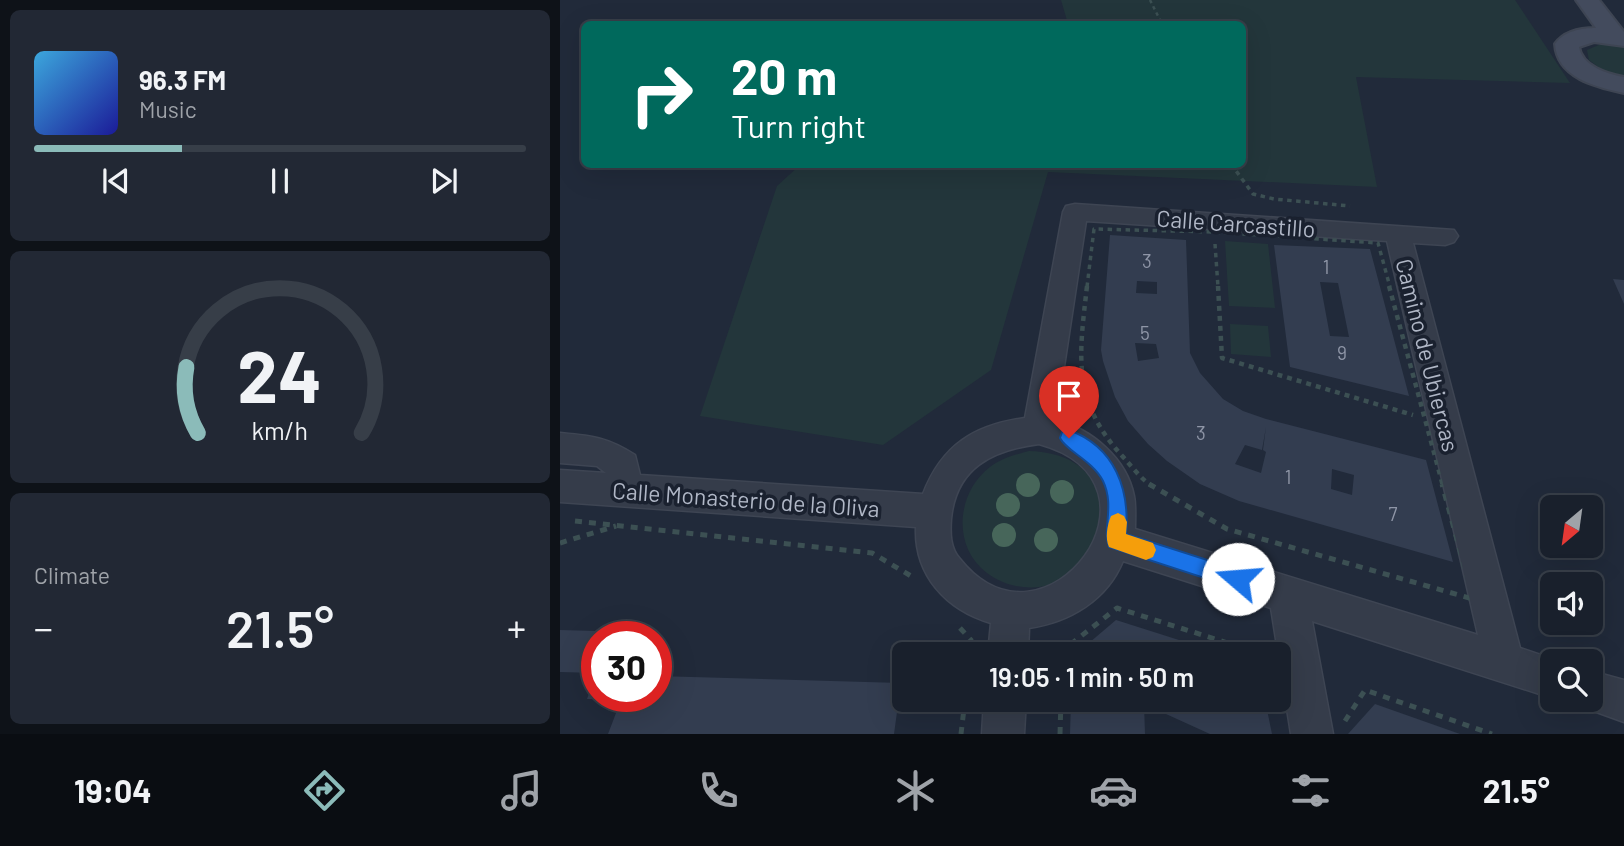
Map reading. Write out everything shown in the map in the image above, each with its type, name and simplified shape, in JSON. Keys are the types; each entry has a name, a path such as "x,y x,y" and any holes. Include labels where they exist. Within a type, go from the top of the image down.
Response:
{"main road":[{"path":"1577,4 1586,35"},
{"path":"1577,4 1620,37"},
{"path":"1620,37 1586,35 1574,38 1567,44 1566,52 1572,61 1598,78 1622,87"}],"street":[{"name":"Calle Carcastillo","path":"1039,430 1075,212 1445,236"},
{"name":"Camino de Ubiercas","path":"1398,234 1504,663"},
{"path":"1039,430 1069,438 1094,454 1111,478 1119,508 1116,541 1101,570 1077,593 1045,608 1011,611 976,600 949,576 934,546 933,511 946,477 971,450 1004,434 1039,430"},
{"path":"560,449 603,452 623,466 623,491"},
{"name":"Calle Monasterio de la Oliva","path":"560,486 933,511"},
{"path":"1116,541 1540,674"},
{"path":"1288,595 1312,734"},
{"path":"1009,642 1011,611"},
{"path":"1603,695 1624,701"},
{"path":"1003,734 1004,712"}],"path":[{"path":"1150,0 1160,21"},
{"path":"1234,168 1253,194 1275,199 1353,207"},
{"path":"1094,229 1214,232 1378,243 1424,416 1474,599 1227,529 1148,484 1113,447 1086,403 1080,366 1081,337 1094,229"},
{"path":"1214,240 1223,358 1424,416"},
{"path":"572,520 872,553 915,578"},
{"path":"560,543 620,525"},
{"path":"1073,642 1117,607 1225,642"},
{"path":"953,620 971,642"},
{"path":"1338,733 1365,690 1492,734"},
{"path":"961,734 964,712"},
{"path":"1060,734 1061,712"}],"green space":[{"path":"1061,0 1515,0 1570,83 1356,77 1377,187 1048,172 991,370 883,445 700,416 777,186 797,168 1246,168 1246,21 1067,21"},
{"path":"1601,44 1624,46 1624,78 1605,72 1589,60 1587,50"},
{"path":"1225,241 1268,244 1275,308 1229,306"},
{"path":"1230,324 1268,326 1271,357 1231,354"},
{"path":"1029,451 1053,454 1083,470 1097,489 1104,521 1100,537 1074,573 1061,581 1039,587 1017,586 987,573 968,549 964,535 965,505 979,478 999,461"}],"building":[{"path":"1110,235 1186,240 1190,353 1200,373 1223,399 1243,411 1426,460 1453,562 1239,501 1200,484 1167,461 1128,421 1115,397 1101,350","holes":["1137,281 1157,282 1157,294 1136,293","1135,343 1156,344 1159,358 1138,361","1266,427 1263,450 1266,452 1261,473 1235,464 1245,445 1262,450","1332,469 1354,475 1352,495 1331,489"]},
{"path":"1274,245 1370,249 1409,396 1290,367","holes":["1320,282 1338,283 1349,337 1330,336"]},
{"path":"1613,279 1624,280 1624,304"},
{"path":"1116,620 1185,642 1090,642"},
{"path":"560,630 581,631 581,673 560,672"},
{"path":"672,676 892,683 892,712 897,712 894,734 608,734 616,712 672,712"},
{"path":"1375,704 1460,734 1348,734"},
{"path":"1071,712 1144,712 1145,734 1070,734"},
{"path":"1162,712 1267,712 1272,734 1210,734"}],"slow traffic":[{"path":"1118,522 1116,541 1146,550"}],"route":[{"path":"1069,438 1094,454 1111,478 1119,508 1116,541 1238,579"}]}
